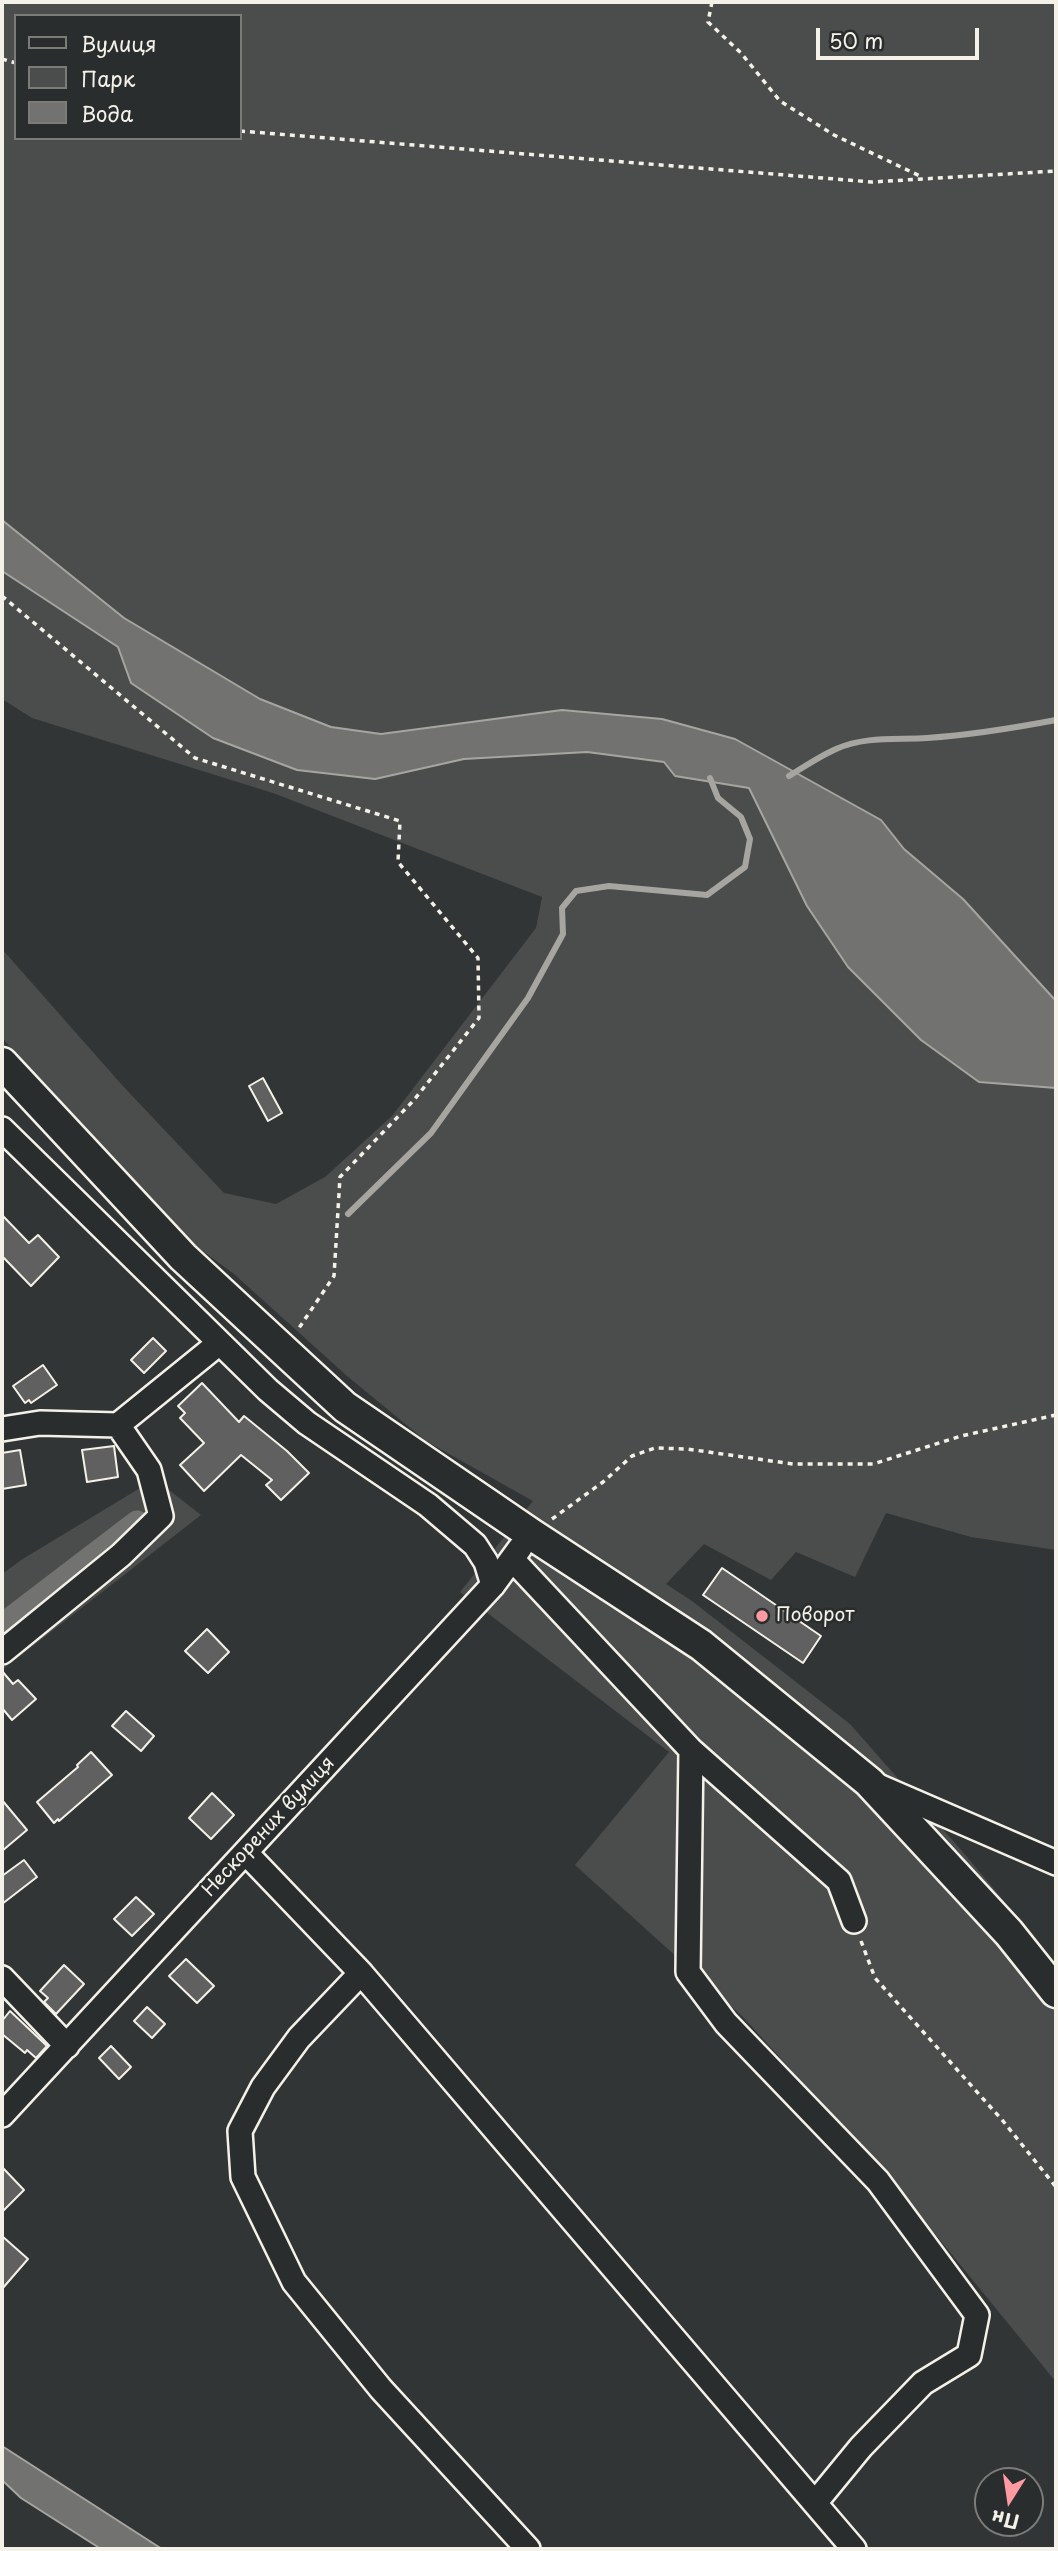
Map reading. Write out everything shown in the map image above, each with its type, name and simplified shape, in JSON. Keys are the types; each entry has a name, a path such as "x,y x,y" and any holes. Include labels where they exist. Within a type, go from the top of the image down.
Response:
{"main road":[{"path":"2,1063 183,1257 345,1407 531,1534 701,1645 869,1782 1009,1933 1056,1992"}],"street":[{"path":"2,1129 218,1344 307,1423 428,1505 475,1545 486,1562 493,1585"},
{"path":"2,1429 40,1423 118,1425 218,1344"},
{"path":"2,1652 121,1555 161,1516 149,1470 118,1425"},
{"name":"Нескорених вулиця","path":"2,2115 493,1585 531,1534"},
{"path":"512,1559 691,1750 839,1881 854,1921"},
{"path":"691,1750 688,1972 726,2023 878,2181 977,2315 969,2355 923,2382 862,2447 815,2503"},
{"path":"869,1782 1056,1863"},
{"path":"246,1853 361,1973 854,2549"},
{"path":"361,1973 299,2038 263,2087 240,2131 243,2177 294,2282 381,2389 528,2549"},
{"path":"2,1978 66,2046"}],"path":[{"path":"712,2 708,22 741,53 780,101 834,135 923,177"},
{"path":"242,131 872,182 1056,171"},
{"path":"2,596 195,758 400,821 398,862 478,958 479,1018 414,1100 340,1177 334,1276 284,1350"},
{"path":"531,1534 603,1482 632,1456 655,1448 687,1449 793,1464 873,1464 961,1436 1056,1415"},
{"path":"854,1921 875,1978 1003,2121 1056,2187"}],"green space":[{"path":"2,2 1056,2 1056,1001 963,899 904,849 881,820 562,710 381,734 331,727 260,699 124,618 2,520"},
{"path":"2,571 118,647 131,683 213,738 297,770 375,779 464,759 587,752 664,762 675,776 749,788 807,906 848,967 979,1082 1056,1088 1056,1550 971,1537 886,1513 855,1577 796,1552 771,1580 704,1544 666,1584 692,1601 850,1724 1056,1963 1056,2382 886,2174 743,2017 575,1865 669,1752 460,1592 533,1501 426,1441 347,1376 234,1274 189,1241 2,1038 2,949 122,1085 224,1193 276,1204 325,1177 392,1116 536,928 542,897 273,793 32,718 2,699"},
{"path":"155,1479 201,1515 2,1670 2,1574"}],"water":[{"path":"2,520 124,618 260,699 331,727 381,734 562,710 662,719 735,739 881,820 904,849 963,899 1056,1001 1056,1088 979,1082 921,1040 848,967 807,906 749,788 675,776 664,762 587,752 464,759 375,779 297,770 213,738 131,683 118,647 2,571"},
{"path":"2,2446 162,2549 101,2549 21,2498 2,2480"}],"building":[{"path":"263,1078 282,1113 268,1121 249,1086"},
{"path":"2,1215 29,1243 38,1235 59,1257 31,1286 2,1256"},
{"path":"153,1338 166,1351 144,1373 131,1360"},
{"path":"43,1365 57,1385 31,1403 29,1400 25,1403 13,1386"},
{"path":"202,1383 239,1422 244,1416 309,1473 281,1500 266,1485 272,1480 241,1455 204,1491 180,1465 204,1443 180,1418 185,1413 178,1406"},
{"path":"114,1446 118,1477 87,1482 82,1450"},
{"path":"20,1450 26,1485 2,1489 2,1453"},
{"name":"Поворот","path":"722,1568 821,1636 803,1663 703,1595"},
{"path":"207,1629 229,1652 208,1673 185,1651"},
{"path":"2,1671 13,1684 18,1680 36,1699 12,1720 2,1708"},
{"path":"126,1711 154,1736 141,1751 112,1726"},
{"path":"91,1752 112,1775 54,1823 37,1802 78,1767"},
{"path":"212,1793 234,1815 211,1839 189,1818"},
{"path":"2,1800 27,1830 2,1851"},
{"path":"24,1860 37,1877 2,1904 2,1876"},
{"path":"136,1897 154,1914 132,1936 114,1919"},
{"path":"186,1959 214,1986 197,2003 169,1976"},
{"path":"64,1965 84,1984 56,2014 44,2002 48,1998 40,1991"},
{"path":"147,2007 165,2024 152,2038 134,2021"},
{"path":"10,2011 47,2046 36,2058 27,2050 25,2053 2,2034 2,2021"},
{"path":"111,2046 131,2067 119,2079 99,2058"},
{"path":"2,2167 24,2190 2,2212"},
{"path":"2,2236 28,2259 2,2289"}],"waterway":[{"path":"789,776 830,752 858,742 959,735 1056,720"},
{"path":"348,1214 431,1133 528,998 563,934 562,908 576,891 609,886 707,895 745,867 750,839 741,817 718,798 710,778"},
{"path":"2,1625 137,1522"}],"place":[{"name":"Поворот","path":"762,1616"}]}
